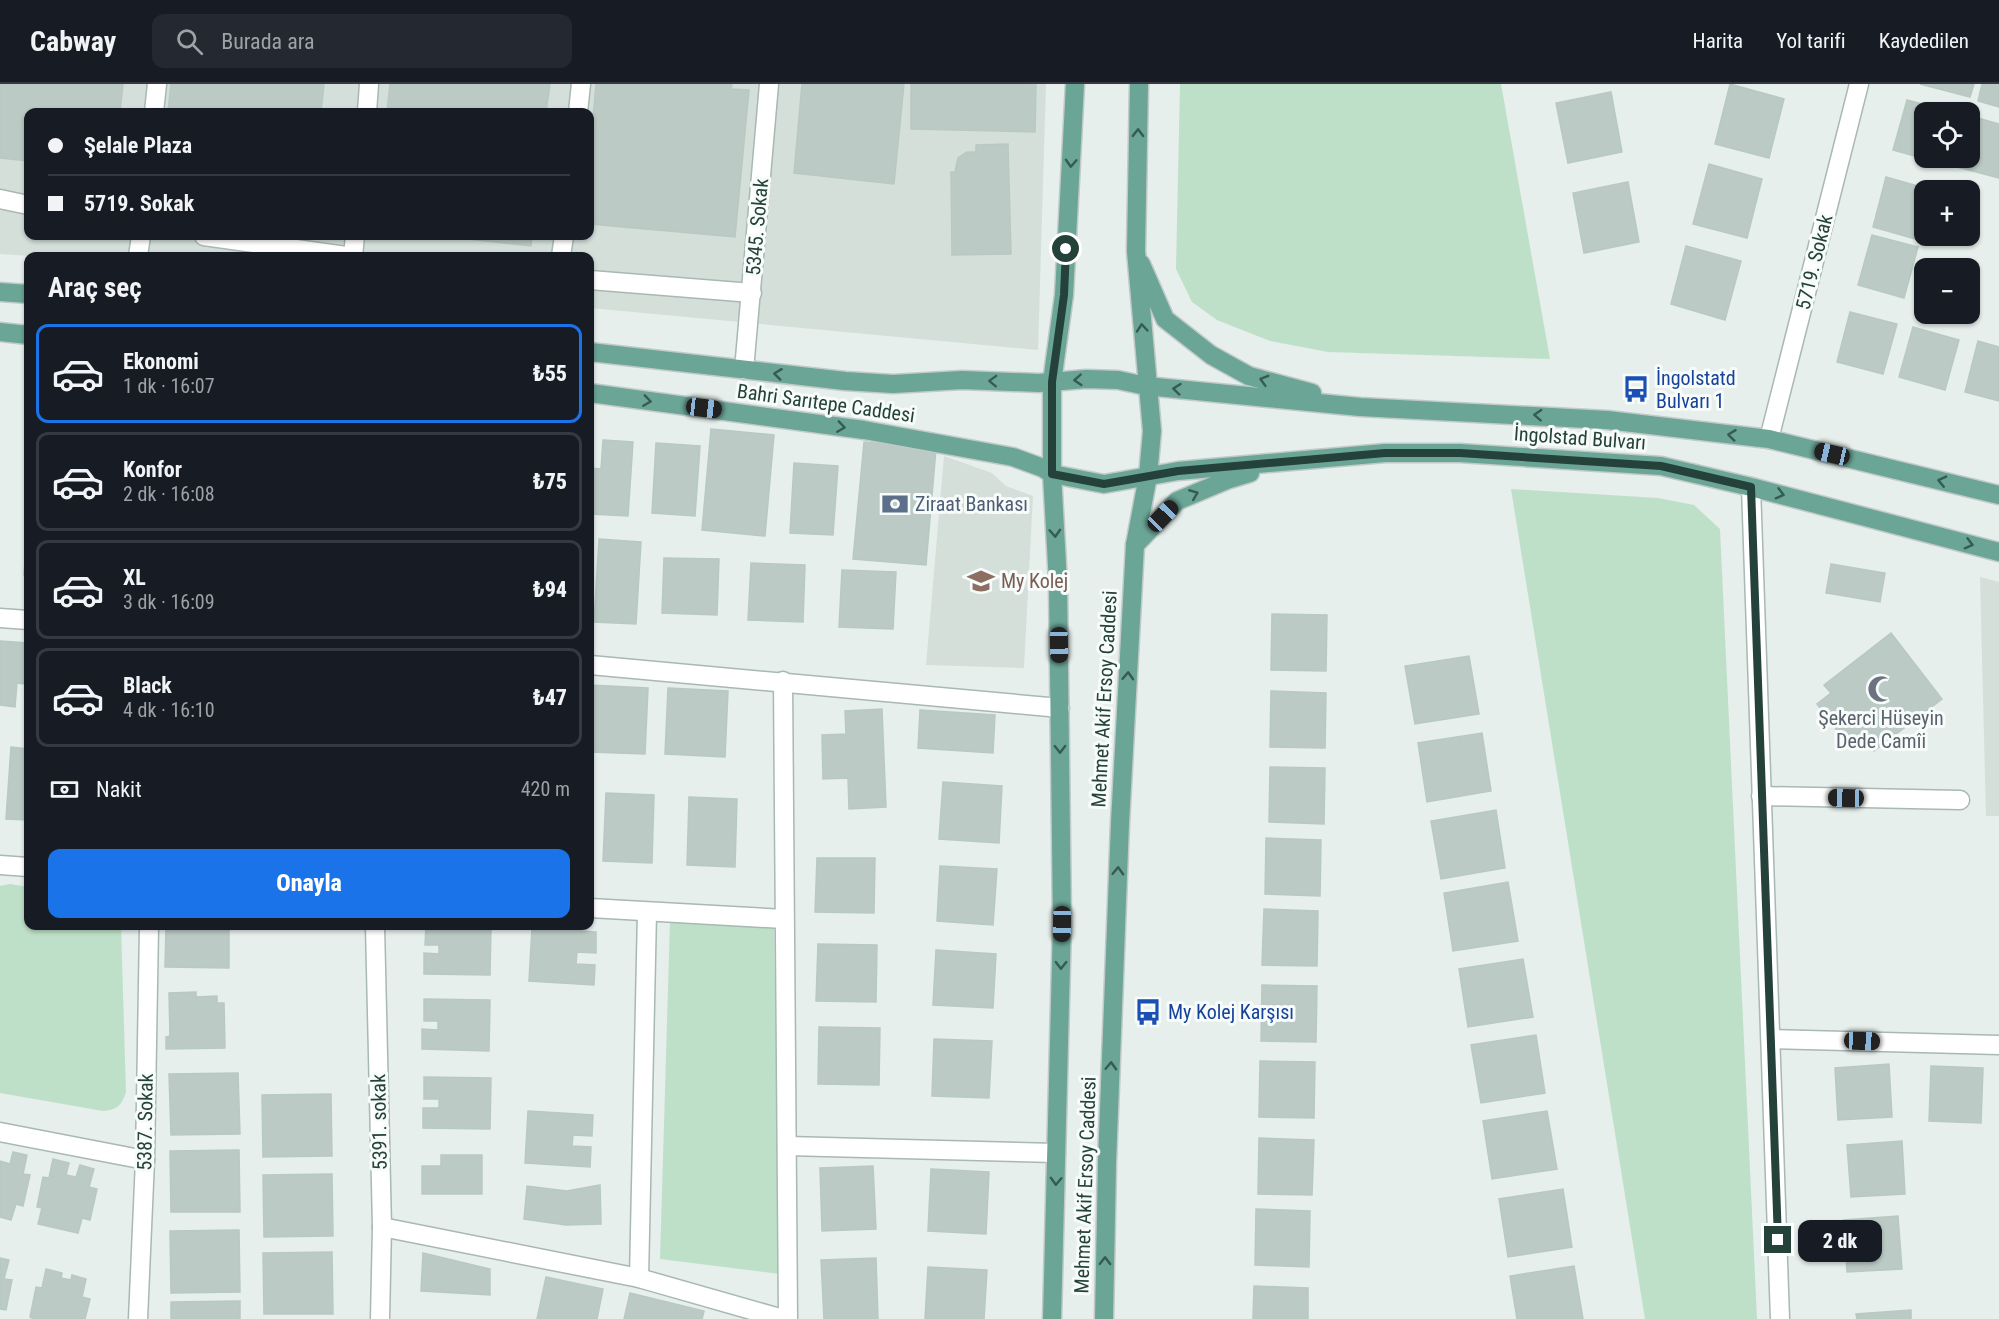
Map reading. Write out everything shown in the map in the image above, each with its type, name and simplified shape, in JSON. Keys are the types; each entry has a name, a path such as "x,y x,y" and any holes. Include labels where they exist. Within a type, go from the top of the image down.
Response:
{"main road":[{"name":"Mehmet Akif Ersoy Caddesi","path":"1052,1319 1062,924 1058,583 1052,474 1052,382 1064,295 1075,84"},
{"name":"Mehmet Akif Ersoy Caddesi","path":"1104,1319 1107,1163 1120,823 1135,545 1148,476 1152,431 1146,386 1136,251 1139,84"},
{"path":"1136,251 1165,319 1211,355 1249,376 1360,407"},
{"path":"0,292 24,294"},
{"path":"0,332 24,335"},
{"name":"Bahri Sarıtepe Caddesi","path":"594,352 845,381 881,383 1052,382 1086,379 1118,380 1146,386"},
{"name":"İngolstad Bulvarı","path":"1146,386 1360,407 1574,417 1768,439 1999,495"},
{"name":"Bahri Sarıtepe Caddesi","path":"594,394 864,430 1013,458 1043,468 1052,474 1104,484 1148,476"},
{"name":"İngolstad Bulvarı","path":"1148,476 1178,471 1385,453 1460,453 1661,466 1751,487 1999,552"},
{"path":"1135,545 1178,501 1227,480 1285,463"}],"street":[{"path":"154,108 157,84"},
{"path":"367,108 369,84"},
{"path":"578,108 581,84"},
{"name":"5345. Sokak","path":"744,370 769,84"},
{"name":"5719. Sokak","path":"1768,439 1859,84"},
{"path":"0,199 24,204"},
{"path":"232,240 318,252"},
{"path":"594,280 752,293"},
{"path":"1751,487 1780,1319"},
{"path":"0,618 24,620"},
{"path":"594,665 1060,708"},
{"path":"783,681 788,1319"},
{"path":"1761,796 1960,800"},
{"path":"0,865 24,867"},
{"path":"594,908 784,919"},
{"path":"639,1278 646,912"},
{"name":"5387. Sokak","path":"138,1319 149,930"},
{"name":"5391. sokak","path":"375,930 382,1227 380,1319"},
{"path":"1771,1039 1999,1045"},
{"path":"0,1132 144,1160"},
{"path":"788,1146 1056,1153"},
{"path":"382,1227 639,1278 783,1319"}],"shaded area":[{"path":"0,84 1046,84 1038,350 594,308 594,252 24,252 24,256 0,254"},
{"name":"My Kolej","path":"944,456 992,473 1006,486 1033,496 1024,668 926,665"},
{"path":"1980,577 1999,582 1999,816 1986,816"}],"green space":[{"path":"1180,84 1501,84 1550,359 1328,352 1270,341 1217,320 1192,302 1176,269"},
{"path":"1511,489 1658,498 1694,505 1720,529 1757,1319 1645,1319"},
{"path":"10,884 24,886 24,930 121,930 126,1092 121,1103 115,1108 103,1111 0,1093 0,886"},
{"path":"670,921 774,923 780,1274 660,1259"}],"building":[{"path":"0,84 123,84 120,108 24,108 24,161 0,158"},
{"path":"171,84 324,84 321,108 168,108"},
{"path":"390,84 550,84 547,108 387,108"},
{"path":"596,84 732,84 731,89 749,90 735,237 594,224"},
{"path":"802,84 904,84 894,184 794,173"},
{"path":"911,84 1036,85 1035,132 911,129"},
{"path":"1730,84 1784,99 1769,158 1715,144"},
{"path":"1920,84 1974,84 1970,97"},
{"path":"1982,84 1999,84 1999,107 1978,101"},
{"path":"1611,92 1622,152 1568,163 1556,103"},
{"path":"1907,100 1915,102 1914,156 1893,150"},
{"path":"1980,119 1999,124 1999,178 1961,168 1980,168"},
{"path":"1008,144 1011,254 952,255 951,172 955,172 958,158 967,152 976,152 976,145"},
{"path":"1709,164 1762,179 1747,238 1693,224"},
{"path":"1886,177 1914,185 1914,239 1873,227"},
{"path":"1628,182 1639,242 1584,253 1573,193"},
{"path":"1872,235 1918,247 1904,298 1858,285"},
{"path":"478,240 532,240 531,246"},
{"path":"1686,246 1741,261 1725,320 1671,304"},
{"path":"1850,312 1897,324 1883,374 1837,362"},
{"path":"1913,327 1959,340 1945,390 1899,377"},
{"path":"1978,341 1999,347 1999,401 1965,392"},
{"path":"711,429 774,435 765,536 702,530"},
{"path":"603,440 633,442 628,516 594,514 594,468 601,469"},
{"name":"Ziraat Bankası","path":"864,442 936,449 926,565 853,559"},
{"path":"656,443 700,446 695,516 652,513"},
{"path":"794,463 838,466 833,535 790,533"},
{"path":"599,539 641,542 636,624 594,622"},
{"path":"664,558 719,559 717,615 662,613"},
{"path":"751,563 805,565 803,622 748,620"},
{"path":"1831,564 1885,573 1880,602 1826,593"},
{"path":"842,570 896,572 893,629 839,627"},
{"path":"1272,614 1327,615 1326,671 1271,670"},
{"name":"Şekerci Hüseyin Dede Camîi","path":"1891,633 1942,699 1874,751 1864,738 1851,749 1817,704 1831,693 1824,685"},
{"path":"0,641 24,643 24,684 17,683 15,707 0,705"},
{"path":"1469,656 1479,714 1415,724 1405,666"},
{"path":"594,685 648,688 645,754 594,752"},
{"path":"668,688 728,691 725,757 665,754"},
{"path":"1271,691 1326,693 1325,748 1270,747"},
{"path":"882,709 886,807 849,809 848,778 823,779 822,735 846,734 845,711"},
{"path":"920,710 995,715 993,753 918,748"},
{"path":"1482,733 1491,791 1427,802 1418,743"},
{"path":"11,747 24,749 24,820 6,819"},
{"path":"1270,767 1325,768 1324,824 1269,822"},
{"path":"943,782 1002,786 999,843 939,839"},
{"path":"606,793 654,795 652,863 603,861"},
{"path":"689,797 737,799 735,867 687,865"},
{"path":"1496,810 1505,868 1441,879 1431,821"},
{"path":"1266,838 1321,840 1320,896 1265,894"},
{"path":"817,858 875,858 874,913 815,912"},
{"path":"940,866 997,869 993,925 937,921"},
{"path":"1508,882 1518,941 1453,951 1444,893"},
{"path":"1264,909 1318,911 1317,966 1262,965"},
{"path":"166,930 229,930 229,968 165,967"},
{"path":"426,930 491,930 490,975 424,974 424,953 439,954 439,945 425,945"},
{"path":"532,930 596,932 596,953 577,952 576,964 595,965 594,985 529,981"},
{"path":"818,944 877,945 876,1002 816,1001"},
{"path":"936,950 996,954 993,1008 933,1005"},
{"path":"1523,959 1533,1017 1468,1027 1459,969"},
{"path":"1262,985 1317,986 1316,1042 1261,1041"},
{"path":"196,992 196,997 217,996 217,1003 224,1003 225,1048 166,1049 166,1037 170,1036 169,993"},
{"path":"424,999 490,1000 489,1051 422,1049 422,1029 438,1030 438,1021 424,1021"},
{"path":"819,1027 880,1028 879,1085 818,1084"},
{"path":"1536,1035 1545,1093 1481,1103 1471,1045"},
{"path":"934,1039 992,1041 989,1098 932,1096"},
{"path":"1260,1061 1315,1062 1314,1118 1259,1117"},
{"path":"1889,1064 1892,1117 1838,1120 1835,1068"},
{"path":"1931,1066 1983,1068 1981,1123 1929,1121"},
{"path":"238,1073 240,1134 171,1135 169,1074"},
{"path":"424,1077 491,1078 490,1129 423,1128 423,1108 439,1108 439,1099 424,1099"},
{"path":"331,1094 332,1156 263,1157 262,1095"},
{"path":"528,1111 593,1115 592,1136 573,1135 572,1146 591,1147 590,1167 525,1163"},
{"path":"1547,1111 1557,1169 1492,1179 1483,1121"},
{"path":"1259,1138 1314,1140 1312,1195 1258,1194"},
{"path":"1902,1141 1905,1194 1851,1197 1847,1145"},
{"path":"239,1150 240,1212 171,1212 170,1151"},
{"path":"13,1152 27,1155 23,1174 30,1175 23,1206 16,1204 11,1220 0,1217 0,1161 10,1164"},
{"path":"441,1155 482,1155 482,1194 422,1194 422,1166 441,1166"},
{"path":"53,1159 69,1163 66,1175 76,1177 80,1165 94,1169 89,1187 97,1189 90,1220 82,1218 78,1233 38,1224 42,1208 37,1207 43,1177 49,1178"},
{"path":"873,1166 876,1229 822,1231 820,1168"},
{"path":"931,1169 989,1172 986,1234 928,1231"},
{"path":"332,1174 333,1236 264,1237 263,1175"},
{"path":"600,1185 601,1224 566,1225 524,1219 527,1186 567,1191"},
{"path":"1563,1189 1572,1247 1508,1257 1499,1199"},
{"path":"1256,1209 1310,1211 1309,1267 1255,1265"},
{"path":"1898,1216 1902,1269 1847,1272 1844,1220"},
{"path":"239,1230 240,1292 171,1293 170,1231"},
{"path":"332,1252 333,1314 264,1314 263,1253"},
{"path":"423,1253 490,1269 490,1295 421,1291"},
{"path":"0,1258 9,1260 4,1279 12,1280 6,1310 0,1309"},
{"path":"876,1258 878,1319 824,1319 821,1260"},
{"path":"1574,1266 1583,1319 1517,1319 1510,1276"},
{"path":"928,1267 987,1270 984,1319 925,1319"},
{"path":"46,1269 62,1273 61,1278 71,1280 72,1275 86,1279 82,1297 90,1299 85,1319 34,1319 30,1317 36,1287 42,1288"},
{"path":"546,1277 603,1289 597,1319 537,1319"},
{"path":"1254,1286 1308,1288 1308,1319 1253,1319"},
{"path":"630,1293 704,1311 702,1319 624,1319"},
{"path":"240,1301 240,1319 171,1319 171,1302"},
{"path":"1911,1310 1911,1319 1857,1319 1856,1314"}],"place":[{"name":"İngolstatd Bulvarı 1","path":"1636,389"},
{"name":"Ziraat Bankası","path":"895,504"},
{"name":"My Kolej","path":"981,581"},
{"name":"Şekerci Hüseyin Dede Camîi","path":"1881,689"},
{"name":"My Kolej Karşısı","path":"1148,1012"}],"route":[{"path":"1066,249 1064,295 1052,382 1052,474 1104,484 1178,471 1385,453 1460,453 1661,466 1751,487 1778,1240"}]}
